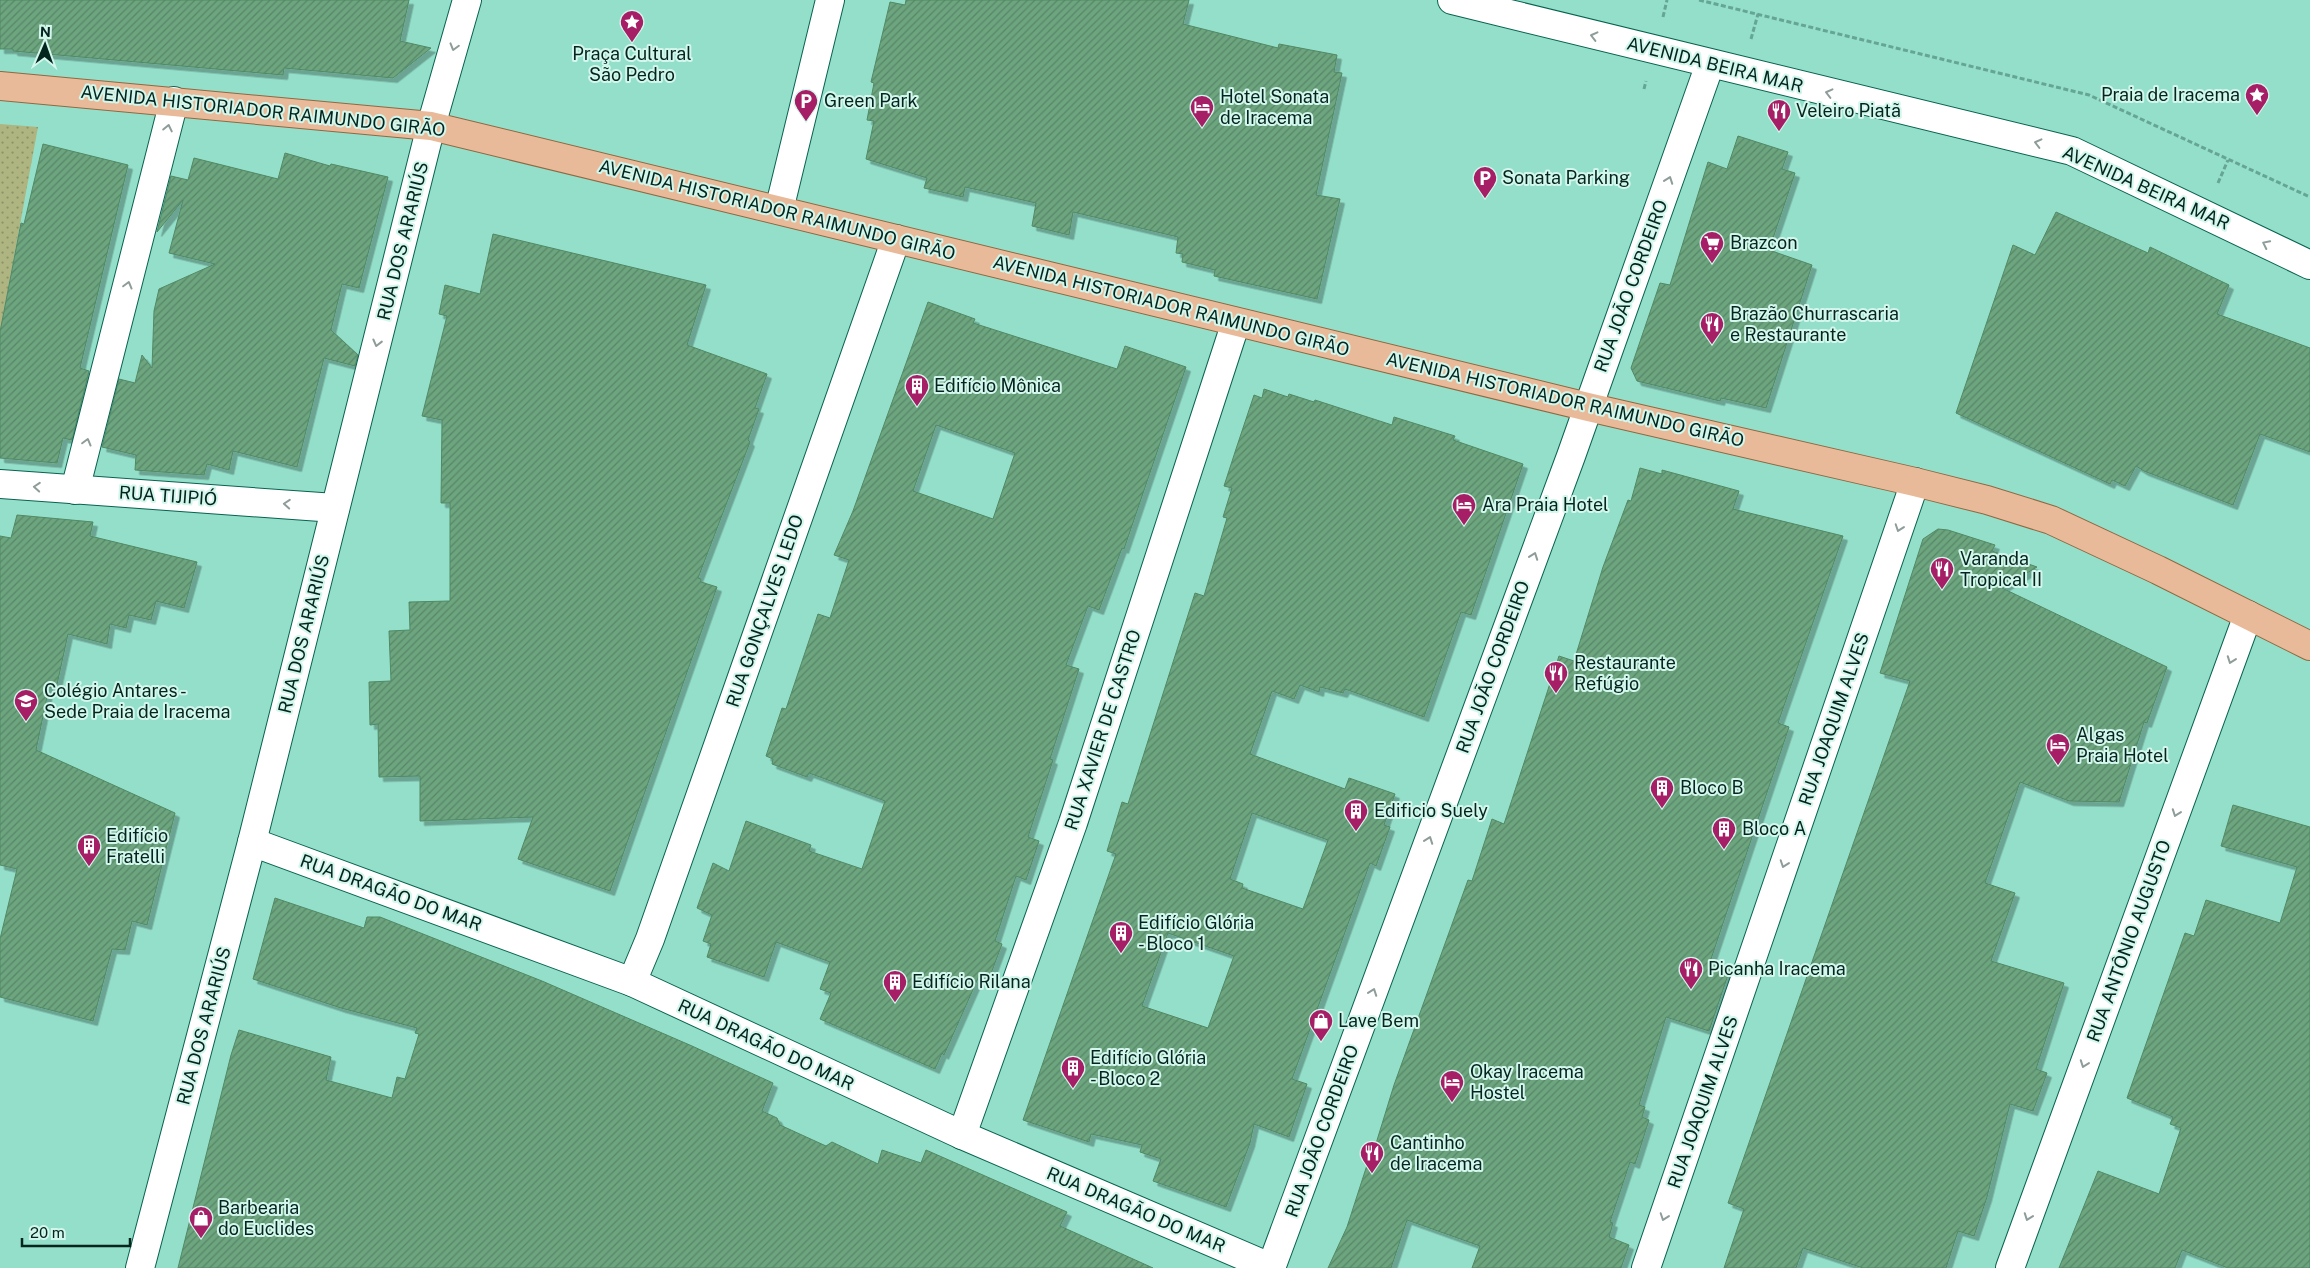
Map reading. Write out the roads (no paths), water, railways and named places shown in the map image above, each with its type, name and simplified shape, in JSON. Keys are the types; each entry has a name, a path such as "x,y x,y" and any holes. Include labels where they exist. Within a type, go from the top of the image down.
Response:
{"main road":[{"name":"AVENIDA HISTORIADOR RAIMUNDO GIRÃO","path":"0,86 432,126 1588,408 1915,482 1987,500 2052,520 2132,557 2310,646"}],"street":[{"name":"RUA DOS ARARIÚS","path":"140,1268 252,842 432,126 467,0"},
{"path":"779,210 830,0"},
{"name":"AVENIDA BEIRA MAR","path":"1452,0 2072,151 2310,266"},
{"name":"RUA JOÃO CORDEIRO","path":"1272,1268 1588,408 1710,64"},
{"path":"75,490 174,101"},
{"name":"RUA GONÇALVES LEDO","path":"632,982 653,929 896,239"},
{"name":"RUA XAVIER DE CASTRO","path":"962,1135 1073,823 1236,322"},
{"name":"RUA JOAQUIM ALVES","path":"1646,1268 1915,482"},
{"name":"RUA TIJIPIÓ","path":"0,484 335,508"},
{"name":"RUA ANTÔNIO AUGUSTO","path":"2010,1268 2248,614"},
{"name":"RUA DRAGÃO DO MAR","path":"252,842 632,982 962,1135 1272,1268"}],"place":[{"name":"Praça Cultural São Pedro","path":"632,43"},
{"name":"Praia de Iracema","path":"2257,116"},
{"name":"Green Park","path":"806,122"},
{"name":"Hotel Sonata de Iracema","path":"1202,128"},
{"name":"Veleiro Piatã","path":"1779,132"},
{"name":"Sonata Parking","path":"1485,199"},
{"name":"Brazcon","path":"1712,264"},
{"name":"Brazão Churrascaria e Restaurante","path":"1712,345"},
{"name":"Edifício Mônica","path":"917,407"},
{"name":"Ara Praia Hotel","path":"1464,526"},
{"name":"Varanda Tropical II","path":"1942,590"},
{"name":"Restaurante Refúgio","path":"1556,694"},
{"name":"Colégio Antares - Sede Praia de Iracema","path":"26,722"},
{"name":"Algas Praia Hotel","path":"2058,766"},
{"name":"Bloco B","path":"1662,809"},
{"name":"Edificio Suely","path":"1356,832"},
{"name":"Bloco A","path":"1724,850"},
{"name":"Edifício Fratelli","path":"89,867"},
{"name":"Edifício Glória - Bloco 1","path":"1121,954"},
{"name":"Picanha Iracema","path":"1691,990"},
{"name":"Edifício Rilana","path":"895,1003"},
{"name":"Lave Bem","path":"1321,1042"},
{"name":"Edifício Glória - Bloco 2","path":"1073,1089"},
{"name":"Okay Iracema Hostel","path":"1452,1103"},
{"name":"Cantinho de Iracema","path":"1372,1174"},
{"name":"Barbearia do Euclides","path":"201,1239"}]}
